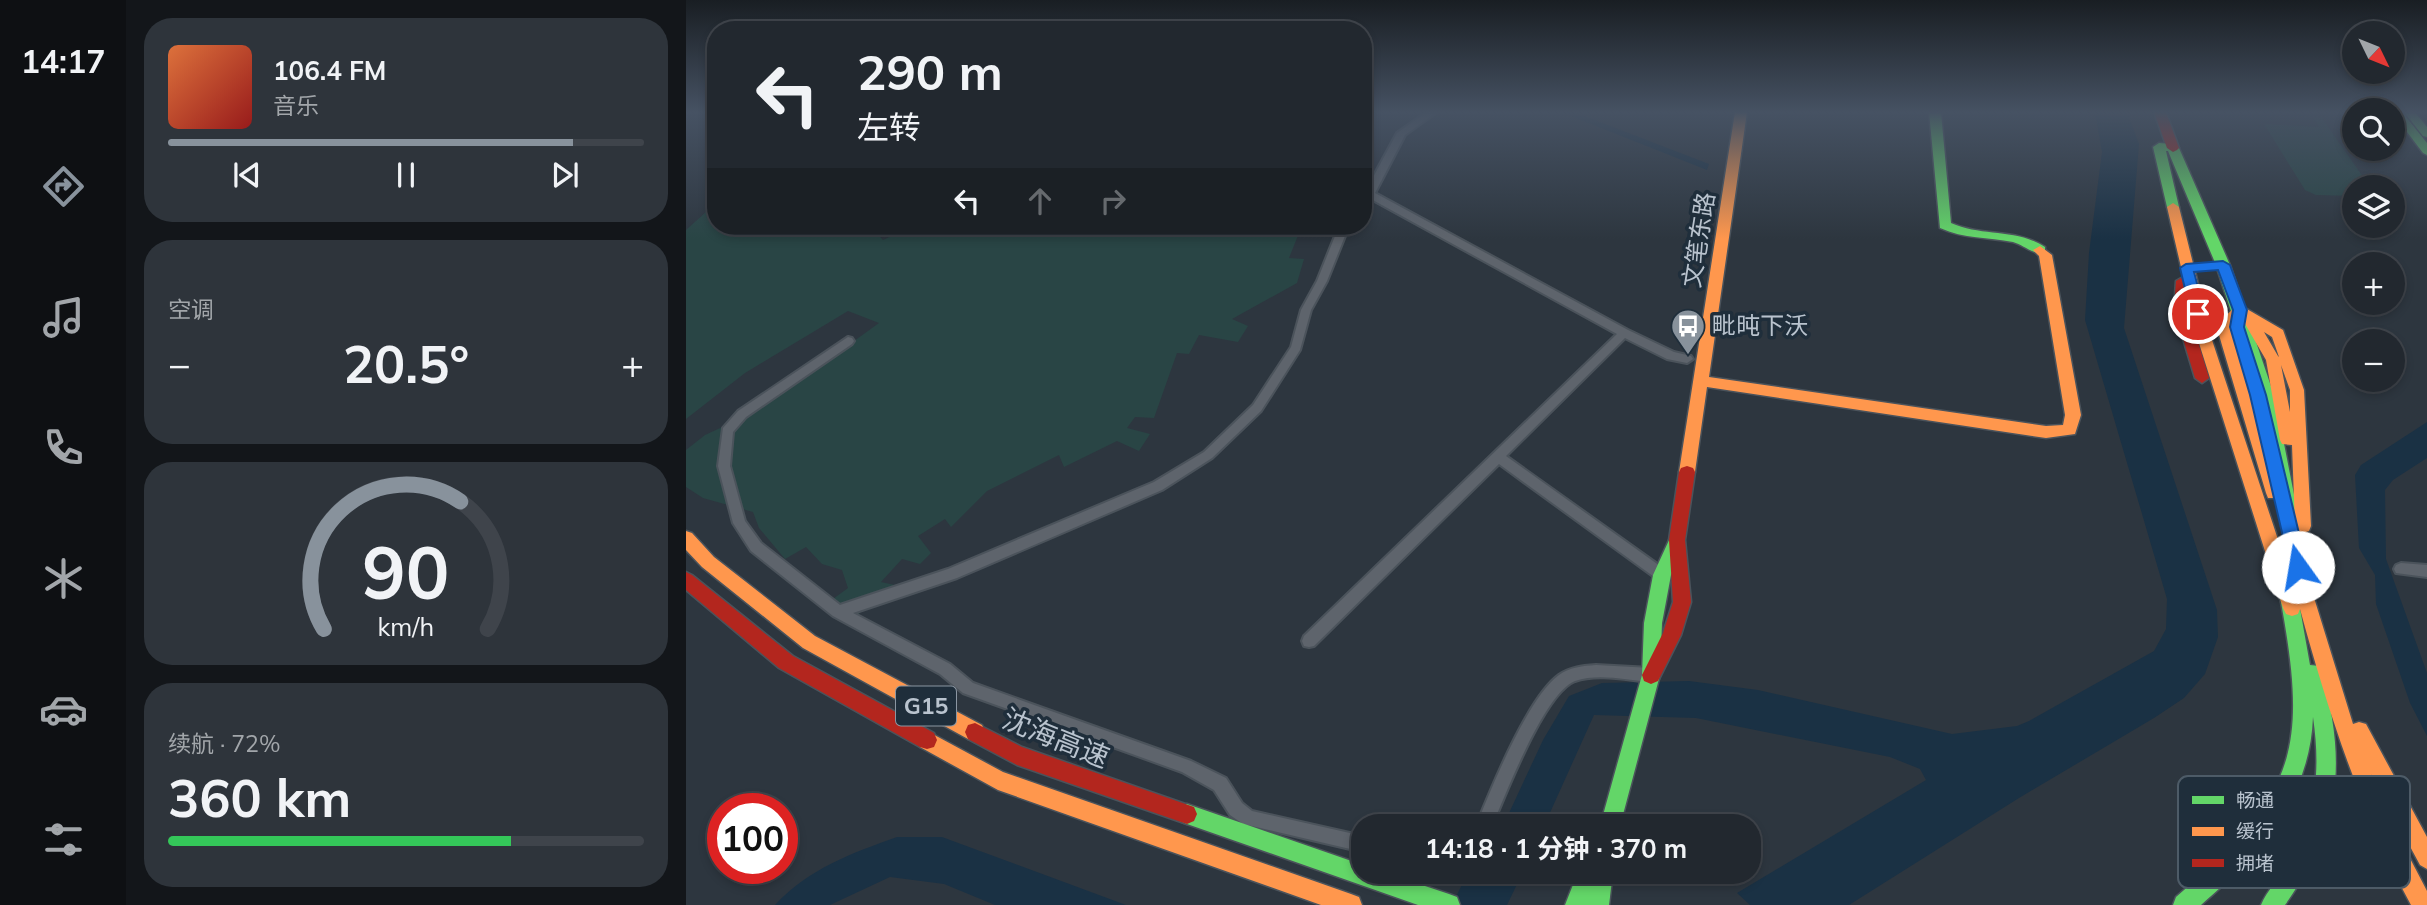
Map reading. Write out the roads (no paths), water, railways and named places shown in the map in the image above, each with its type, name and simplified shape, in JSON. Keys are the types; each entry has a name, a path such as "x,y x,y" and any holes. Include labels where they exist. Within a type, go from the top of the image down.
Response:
{"main road":[{"name":"文笔东路","path":"1613,814 1651,675 1653,623 1662,575 1677,540 1735,154"},
{"path":"1700,381 2046,432 2070,430 2073,415 2044,253 2030,243 1960,233 1945,225 1939,154"},
{"path":"2168,154 2205,267 2240,310 2270,333 2292,400 2304,591 2367,751 2381,776"},
{"path":"2168,154 2205,267 2217,382 2255,486 2321,701 2329,755 2329,776"},
{"path":"2240,310 2267,398 2304,591 2332,696 2361,776"},
{"name":"沈海高速","path":"686,538 708,562 809,642 1017,755 1449,905"},
{"name":"文笔东路","path":"1651,675 1675,631 1681,610 1683,590 1677,540"},
{"name":"G15","path":"686,580 786,662 998,780 1351,905"},
{"path":"2292,608 2302,658 2306,700 2304,742 2295,776"},
{"path":"2410,828 2427,858"},
{"path":"2410,880 2423,905"},
{"path":"1576,905 1584,884"},
{"path":"1598,905 1601,884"},
{"path":"2184,905 2208,888"},
{"path":"2273,905 2284,888"}],"street":[{"path":"1372,188 1390,154"},
{"path":"1372,196 1624,333 1671,356 1687,359"},
{"path":"838,612 965,568 1158,486 1208,456 1257,408 1296,347 1306,310 1322,281 1340,235"},
{"path":"1309,641 1624,333"},
{"path":"848,341 742,414 727,431 724,466 739,523 756,547 838,612 945,669 968,688 1186,766 1220,784 1236,809 1249,818 1351,841"},
{"path":"1498,457 1662,575"},
{"path":"2401,569 2427,571"},
{"path":"1490,814 1531,724 1549,696 1566,679 1586,672 1651,675"}],"water":[{"path":"1667,154 1684,154 1709,164 1707,170"},
{"path":"2102,154 2138,154 2124,328 2217,610 2218,637 2205,674 2184,698 1849,905 1750,905 1737,893 1752,884 1761,884 1761,879 1926,780 1920,769 1890,757 1696,718 1594,715 1549,814 1509,814 1543,740 1569,696 1602,683 1689,681 1758,690 1952,734 2017,726 2154,651 2166,629 2167,599 2085,320 2089,253"},
{"path":"2427,422 2427,458 2393,480 2385,490 2386,559 2427,673 2427,736 2410,703 2376,604 2375,575 2359,548 2355,475 2361,465"},
{"path":"897,837 942,837 1126,905 995,905 944,884 890,877 830,905 775,905 802,881 831,863"},
{"path":"1462,884 1517,884 1507,905 1452,905"}],"place":[{"name":"毗旽下沃","path":"1688,356"}]}
